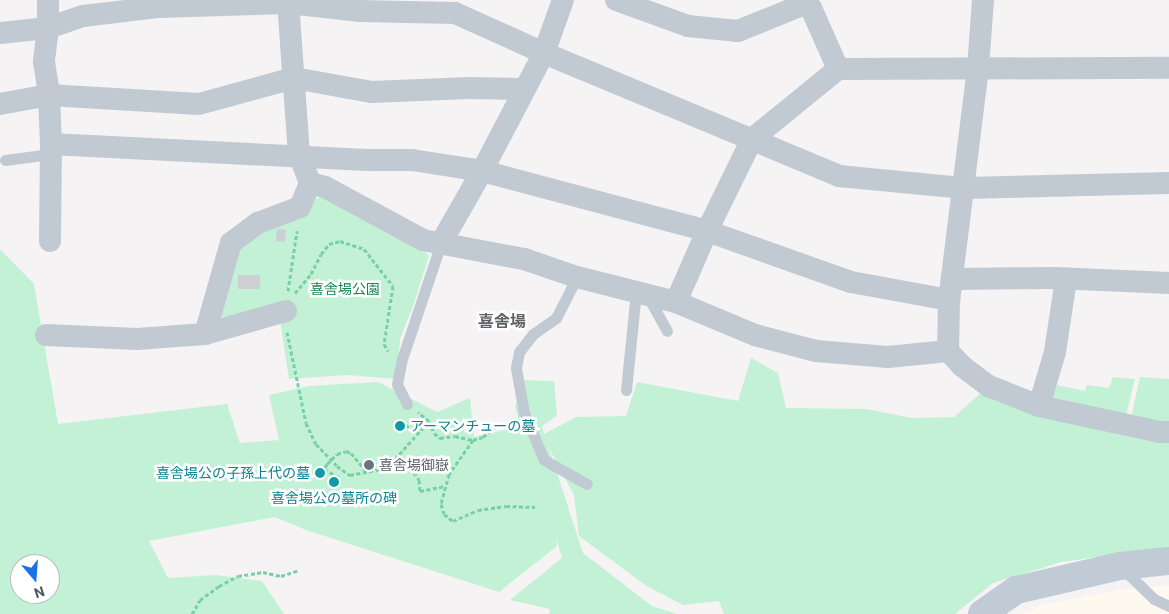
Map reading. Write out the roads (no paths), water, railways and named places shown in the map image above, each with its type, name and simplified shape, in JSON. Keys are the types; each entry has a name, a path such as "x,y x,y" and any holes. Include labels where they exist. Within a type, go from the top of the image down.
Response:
{"street":[{"path":"48,0 48,28 44,62 49,95 51,149 50,242"},
{"path":"441,243 482,171 544,53 563,0"},
{"path":"616,0 688,26 738,31 797,7 802,0 810,8 838,69"},
{"path":"983,0 978,68 950,289 948,351 962,366 989,386 1039,406 1160,432 1169,432"},
{"path":"205,334 231,243 258,223 300,207 310,183 299,155 288,1"},
{"path":"0,33 48,28 82,16 159,7 288,1 359,11 456,12 544,53 839,176 964,188 1169,183"},
{"path":"676,302 707,231 752,139 838,69 1169,68"},
{"path":"0,104 49,95 199,104 294,78 371,92 470,88 525,89"},
{"path":"51,149 299,155 371,160 412,160 482,171 707,231 851,282 950,289 1066,278 1169,283"},
{"path":"310,183 325,188 423,240 524,259 577,277 676,302 755,335 816,351 888,357 948,351"},
{"path":"1039,406 1055,352 1066,278"},
{"path":"46,335 137,340 205,334 286,302"},
{"path":"982,614 1016,590 1120,566 1169,561"}],"lane":[{"path":"5,160 51,149"},
{"path":"407,404 397,384 401,364 441,243"},
{"path":"577,277 556,318 534,334 519,352 516,368 524,413 544,460 587,484"},
{"path":"641,294 667,331"},
{"path":"626,390 641,294"},
{"path":"1120,566 1154,599 1169,606"}],"place":[{"name":"アーマンチューの墓","path":"400,426"},
{"name":"喜舎場御嶽","path":"369,465"},
{"name":"喜舎場公の子孫上代の墓","path":"320,473"},
{"name":"喜舎場公の墓所の碑","path":"334,482"}],"district":[{"name":"喜舎場","path":"502,322"}],"park label":[{"name":"喜舎場公園","path":"345,289"}]}
